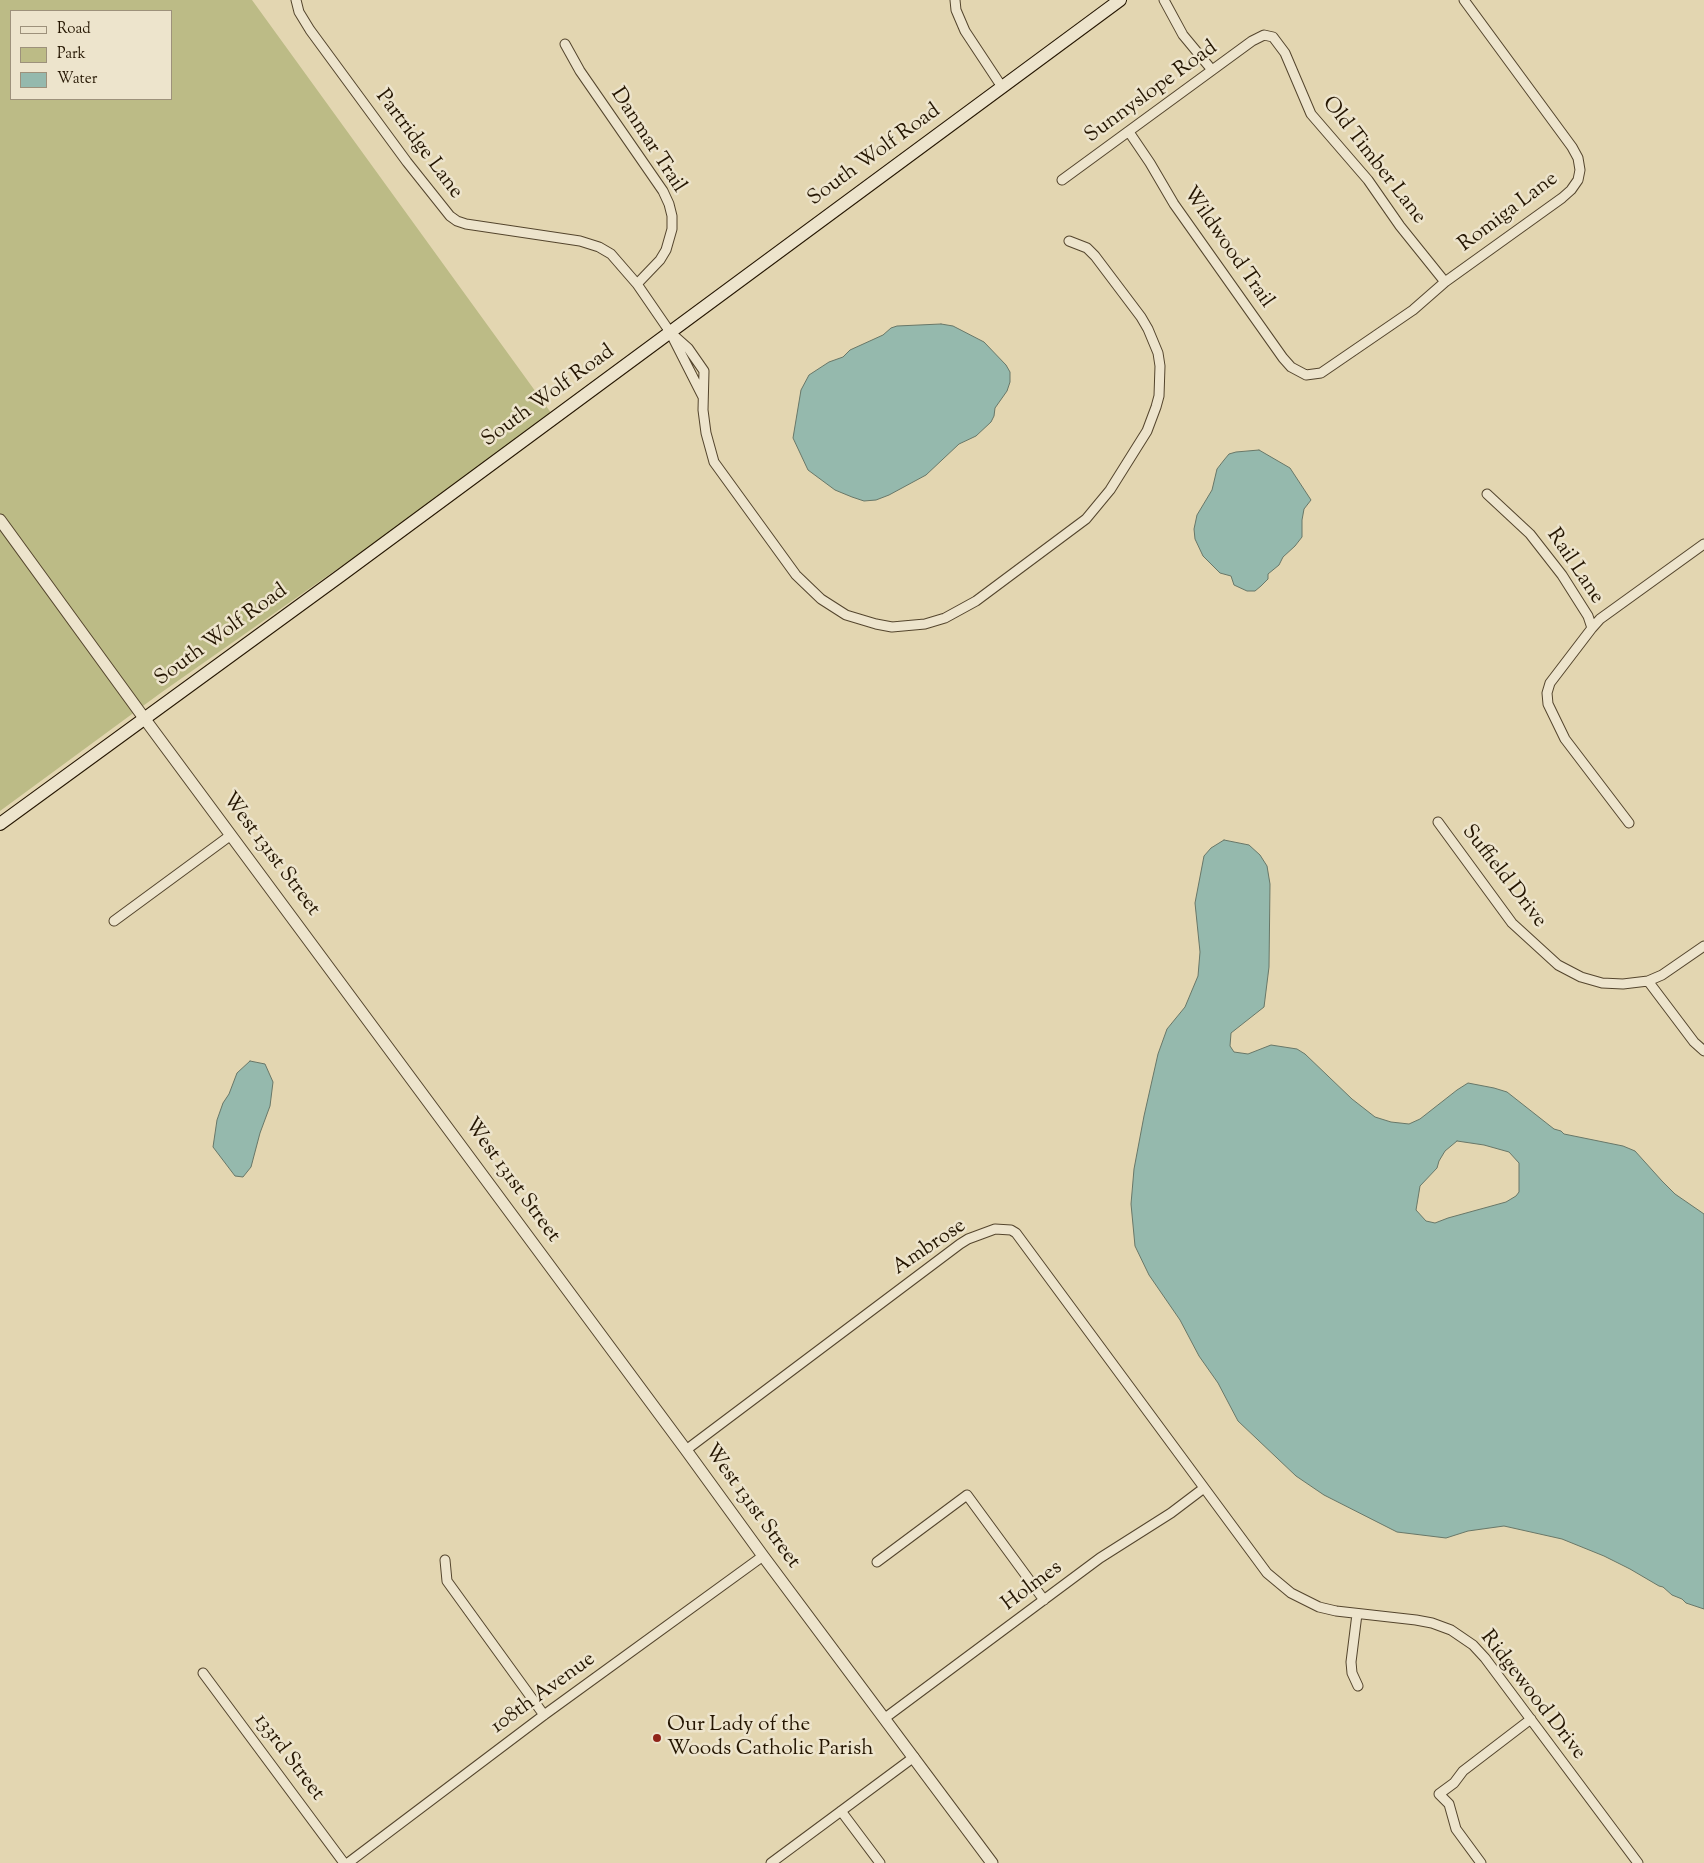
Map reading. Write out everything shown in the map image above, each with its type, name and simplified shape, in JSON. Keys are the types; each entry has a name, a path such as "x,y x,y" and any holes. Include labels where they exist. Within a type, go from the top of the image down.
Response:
{"main road":[{"name":"South Wolf Road","path":"0,824 1120,0"}],"street":[{"name":"Partridge Lane","path":"296,0 310,30 407,162 450,216 466,224 580,241 599,247 611,254 620,263 670,332 704,398 703,410 706,433 714,462 808,589 846,615 876,624 906,627 945,618 976,601 1086,519 1102,500 1147,431 1159,396 1160,366 1158,353 1141,316 1095,256 1087,248 1069,241"},
{"path":"956,0 956,10 965,31 1002,87"},
{"path":"1164,0 1183,35 1212,70"},
{"name":"Romiga Lane","path":"1306,376 1321,373 1399,320 1445,282 1562,198 1578,180 1580,170 1578,158 1572,147 1464,0"},
{"name":"Sunnyslope Road","path":"1062,180 1252,41 1264,35"},
{"name":"Old Timber Lane","path":"1264,35 1273,37 1285,52 1306,104 1314,118 1368,180 1400,226 1445,282"},
{"name":"Danmar Trail","path":"565,44 580,71 663,191 669,204 672,216 672,229 666,250 660,260 637,284"},
{"name":"Wildwood Trail","path":"1129,132 1174,204 1283,358 1306,376"},
{"name":"Rail Lane","path":"1488,494 1530,534 1562,575 1588,616 1592,628 1600,619 1704,544"},
{"name":"West 131st Street","path":"0,520 144,718 992,1863"},
{"path":"1592,628 1550,683 1547,693 1548,704 1565,739 1629,823"},
{"name":"Suffield Drive","path":"1438,822 1512,923 1558,965 1581,977 1602,983 1623,984 1648,981 1662,976 1704,946"},
{"path":"114,921 232,835"},
{"path":"1648,981 1694,1042 1704,1051"},
{"name":"Ambrose","path":"686,1450 960,1244 995,1229 1004,1229 1016,1233 1204,1488"},
{"name":"Holmes","path":"885,1718 1119,1545 1171,1512 1204,1488"},
{"name":"Ridgewood Drive","path":"1204,1488 1267,1574 1303,1600 1319,1607 1357,1614 1424,1622 1450,1630 1474,1645 1638,1863"},
{"path":"877,1562 967,1495 1044,1600"},
{"name":"108th Avenue","path":"348,1863 544,1715 763,1556"},
{"path":"445,1560 447,1581 544,1715"},
{"path":"1357,1614 1351,1662 1352,1674 1358,1686"},
{"name":"133rd Street","path":"203,1673 344,1863"},
{"path":"1481,1863 1456,1829 1448,1804 1439,1794 1454,1783 1463,1771 1531,1719"},
{"path":"771,1863 914,1757"},
{"path":"841,1811 880,1863"}],"green space":[{"path":"0,0 252,0 554,417 162,692 0,811"}],"water":[{"path":"941,324 953,326 984,342 1006,365 1010,372 1010,382 1007,391 995,408 991,422 976,436 959,444 926,475 876,500 864,501 835,490 808,470 793,438 801,390 809,375 829,362 843,357 850,350 883,335 891,328 897,326"},
{"path":"1259,450 1290,468 1311,500 1304,509 1302,537 1283,557 1279,565 1268,574 1268,579 1261,586 1255,591 1247,591 1234,585 1231,576 1220,573 1203,556 1195,539 1194,529 1197,515 1212,490 1217,469 1224,460 1229,454 1236,452"},
{"path":"1224,840 1249,845 1260,855 1267,866 1270,884 1269,967 1264,1007 1231,1033 1230,1046 1234,1052 1248,1054 1271,1045 1297,1049 1305,1054 1352,1099 1375,1117 1391,1122 1409,1124 1420,1119 1468,1083 1507,1092 1554,1129 1564,1134 1623,1146 1635,1151 1675,1194 1704,1214 1704,1609 1686,1603 1663,1587 1604,1556 1562,1539 1504,1526 1468,1531 1446,1538 1397,1532 1324,1495 1296,1476 1238,1421 1218,1383 1199,1356 1180,1320 1149,1275 1135,1246 1131,1204 1134,1169 1158,1054 1167,1029 1185,1007 1198,976 1200,952 1195,903 1204,856 1211,848","holes":["1457,1141 1484,1145 1509,1152 1519,1163 1519,1192 1516,1196 1506,1202 1435,1223 1426,1221 1416,1210 1420,1186 1437,1168 1445,1151"]},
{"path":"250,1061 265,1064 273,1082 270,1106 260,1133 251,1167 243,1177 235,1176 213,1147 217,1120 223,1103 229,1094 237,1073"}],"place":[{"name":"Our Lady of the Woods Catholic Parish","path":"657,1738"}]}
